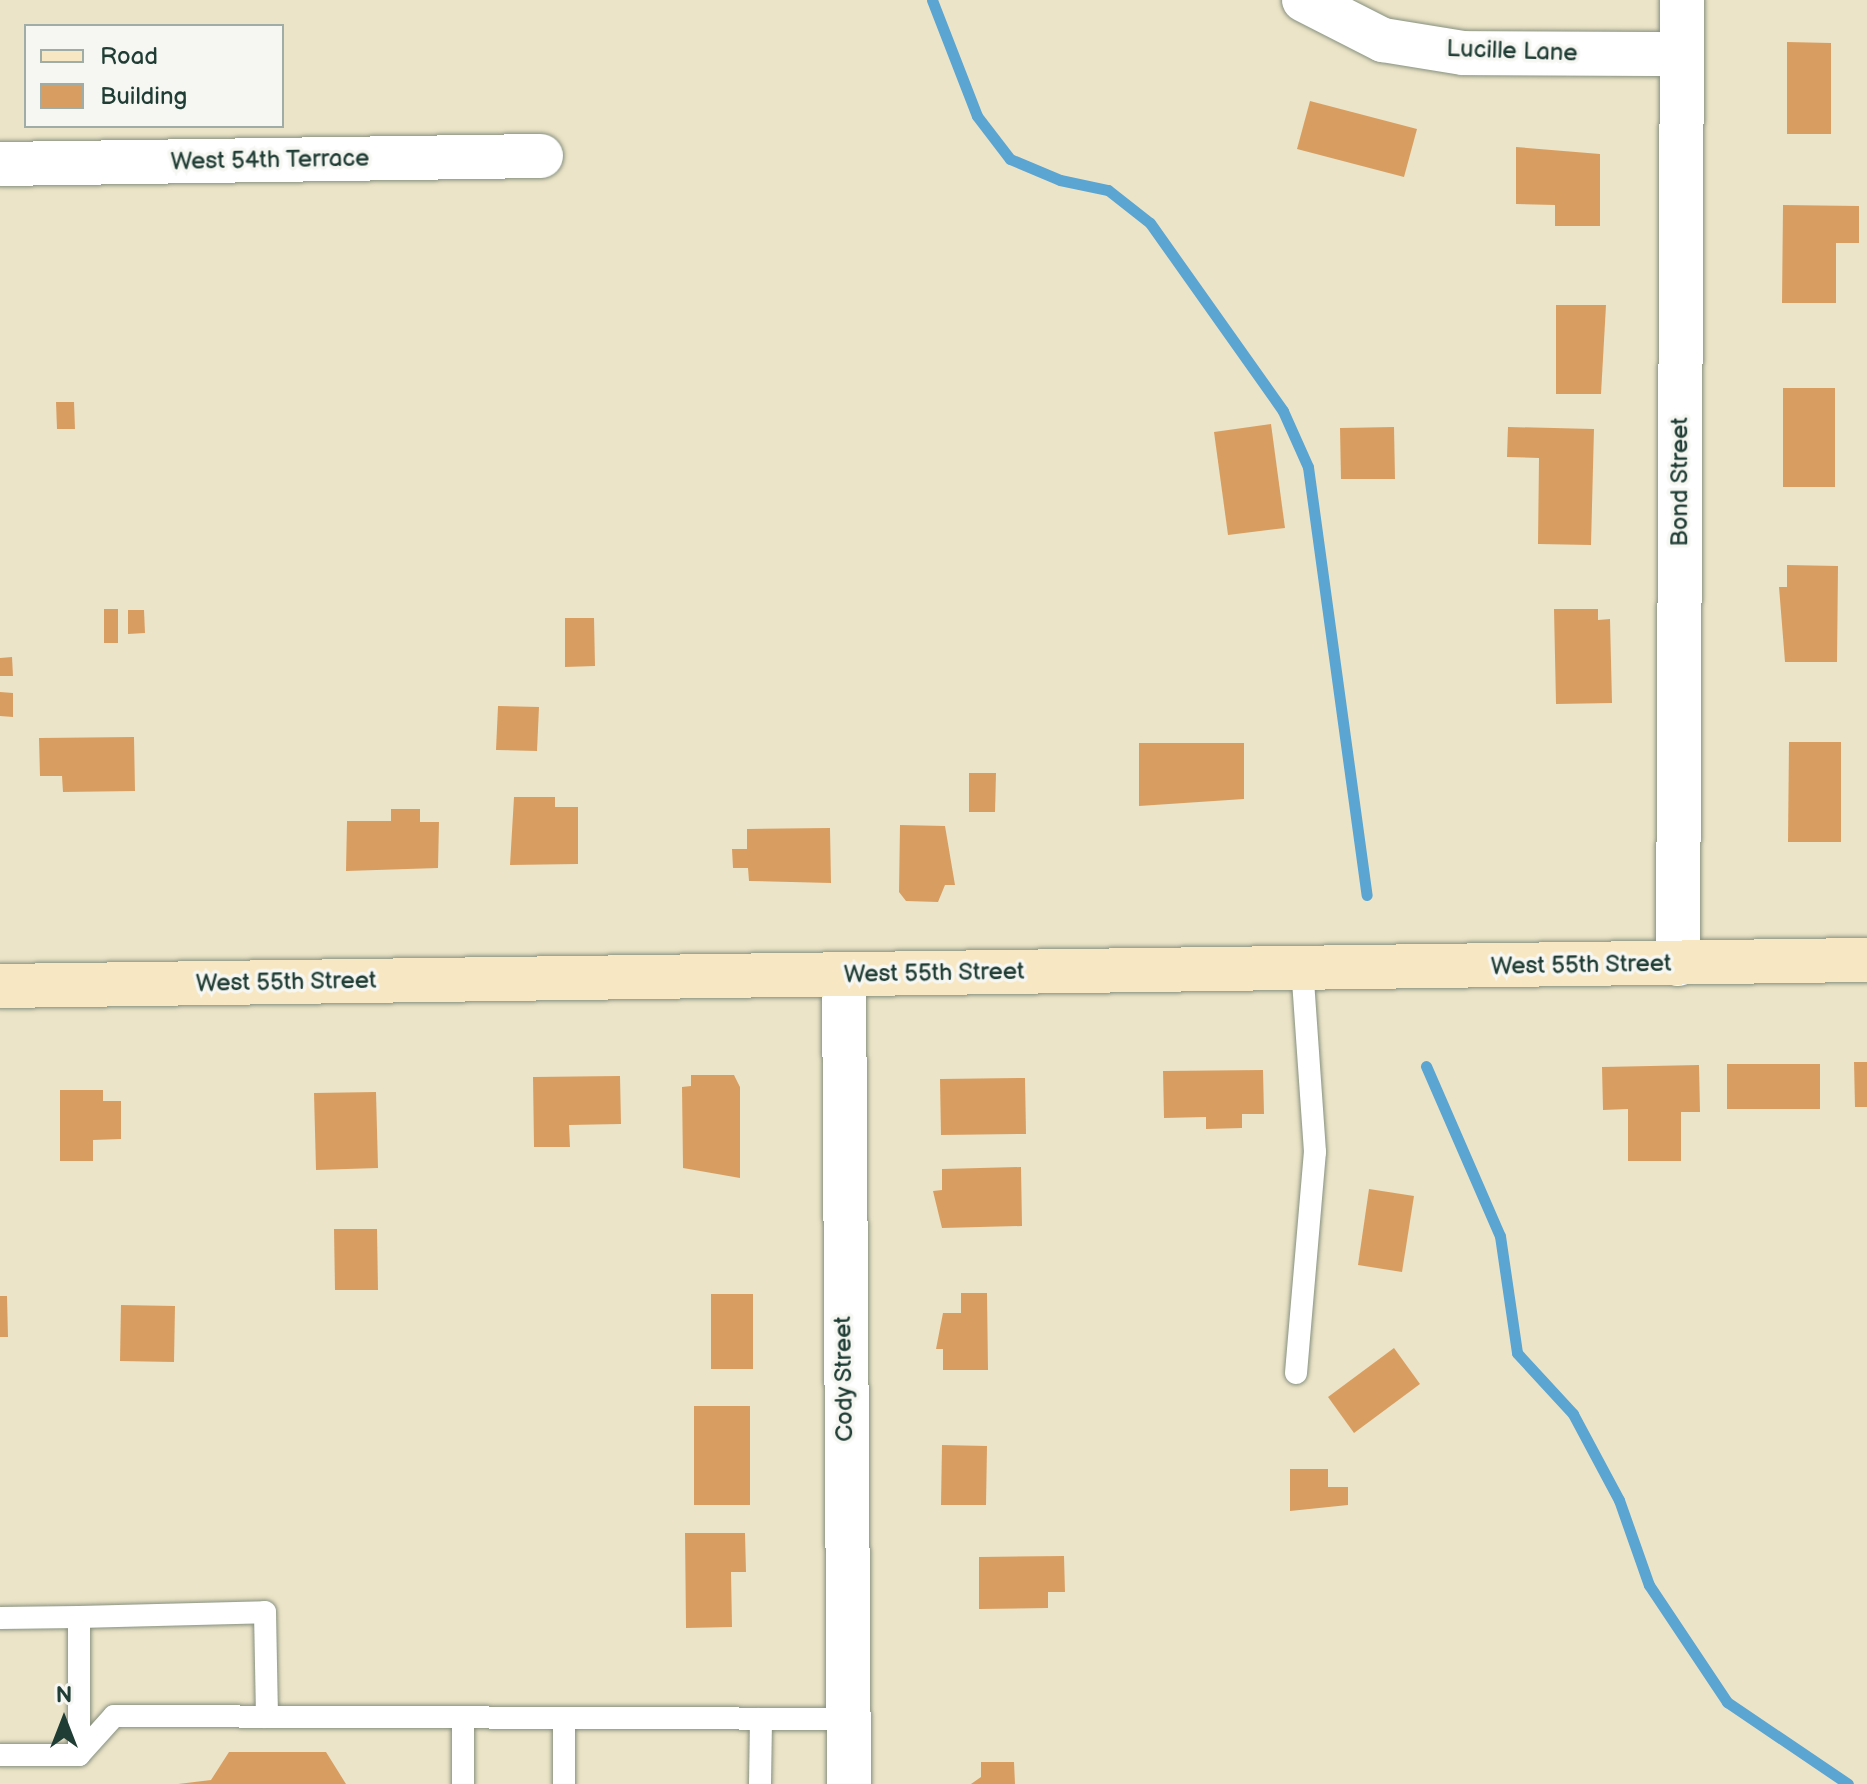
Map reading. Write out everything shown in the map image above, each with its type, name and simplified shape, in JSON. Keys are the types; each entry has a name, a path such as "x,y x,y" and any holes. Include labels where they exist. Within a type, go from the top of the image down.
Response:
{"street":[{"name":"Lucille Lane","path":"1304,0 1383,40 1463,53 1682,54"},
{"name":"Bond Street","path":"1678,964 1682,0"},
{"name":"West 54th Terrace","path":"0,164 541,156"},
{"name":"West 55th Street","path":"0,986 1867,960"},
{"name":"Cody Street","path":"844,974 849,1784"}],"lane":[{"path":"1296,1373 1315,1152 1302,968"},
{"path":"0,1618 265,1612 267,1717"},
{"path":"79,1617 79,1755"},
{"path":"0,1755 79,1755 114,1716 463,1720 849,1719"},
{"path":"760,1784 761,1719"},
{"path":"463,1720 463,1784"},
{"path":"564,1720 564,1784"}],"building":[{"path":"1787,42 1831,43 1831,134 1787,134"},
{"path":"1310,101 1417,129 1404,177 1297,149"},
{"path":"1516,147 1600,154 1600,226 1555,226 1555,205 1516,204"},
{"path":"1783,205 1859,206 1859,243 1836,243 1836,303 1782,303"},
{"path":"1556,305 1606,305 1601,394 1556,394"},
{"path":"1783,388 1835,388 1835,487 1783,487"},
{"path":"56,402 74,402 75,429 57,429"},
{"path":"1271,424 1285,528 1228,535 1214,432"},
{"path":"1394,427 1395,479 1341,479 1340,428"},
{"path":"1508,427 1594,429 1591,545 1538,544 1539,458 1507,457"},
{"path":"1787,565 1838,566 1837,662 1785,662 1779,587 1787,587"},
{"path":"104,609 118,609 118,643 104,643"},
{"path":"1554,609 1598,609 1598,620 1610,619 1612,703 1556,704"},
{"path":"128,610 144,610 145,633 128,634"},
{"path":"565,618 594,618 595,666 565,667"},
{"path":"12,657 13,676 0,676 0,658"},
{"path":"0,692 13,693 13,717 0,716"},
{"path":"498,706 539,707 537,751 496,750"},
{"path":"134,737 135,791 63,792 62,776 40,776 39,738"},
{"path":"1789,742 1841,742 1841,842 1788,842"},
{"path":"1139,743 1244,743 1244,799 1139,806"},
{"path":"969,773 996,773 995,812 969,812"},
{"path":"514,797 555,797 555,807 578,807 578,864 510,865"},
{"path":"391,809 420,809 420,822 439,822 438,868 346,871 347,821 391,821"},
{"path":"900,825 945,826 955,885 945,885 938,902 906,901 899,892"},
{"path":"830,828 831,883 749,881 748,868 733,868 732,849 747,849 747,829"},
{"path":"1854,1062 1867,1062 1867,1107 1855,1107"},
{"path":"1727,1064 1820,1064 1820,1109 1727,1109"},
{"path":"1699,1065 1700,1112 1681,1112 1681,1161 1628,1161 1628,1109 1603,1110 1602,1067"},
{"path":"1263,1070 1264,1114 1242,1114 1242,1128 1206,1129 1206,1117 1164,1118 1163,1071"},
{"path":"691,1075 734,1075 740,1087 740,1178 683,1168 682,1087 691,1086"},
{"path":"620,1076 621,1124 569,1125 570,1147 534,1147 533,1077"},
{"path":"1025,1078 1026,1134 941,1135 940,1079"},
{"path":"60,1090 103,1090 103,1101 121,1101 121,1139 93,1140 93,1161 60,1161"},
{"path":"376,1092 378,1168 316,1170 314,1093"},
{"path":"1021,1167 1022,1226 942,1228 933,1191 942,1190 942,1169"},
{"path":"1369,1189 1414,1196 1402,1272 1358,1265"},
{"path":"334,1229 377,1229 378,1290 335,1290"},
{"path":"961,1293 987,1293 988,1370 943,1370 943,1349 936,1349 943,1313 961,1313"},
{"path":"711,1294 753,1294 753,1369 711,1369"},
{"path":"0,1296 7,1296 8,1337 0,1337"},
{"path":"121,1305 175,1306 174,1362 120,1361"},
{"path":"1394,1348 1420,1384 1354,1433 1328,1397"},
{"path":"694,1406 750,1406 750,1505 694,1505"},
{"path":"942,1445 987,1446 986,1505 941,1505"},
{"path":"1290,1469 1328,1469 1328,1487 1348,1487 1348,1505 1290,1511"},
{"path":"685,1533 745,1533 746,1572 731,1572 732,1627 686,1628"},
{"path":"1064,1556 1065,1592 1048,1592 1048,1608 979,1609 979,1557"},
{"path":"229,1752 326,1752 346,1784 178,1784 211,1780"},
{"path":"981,1762 1014,1762 1015,1784 971,1784 981,1777"}],"waterway":[{"path":"932,0 977,116 1010,159 1060,180 1108,190 1150,223 1283,411 1308,467 1367,895"},
{"path":"1426,1066 1500,1236 1517,1353 1573,1414 1619,1500 1649,1585 1727,1702 1848,1784"}]}
